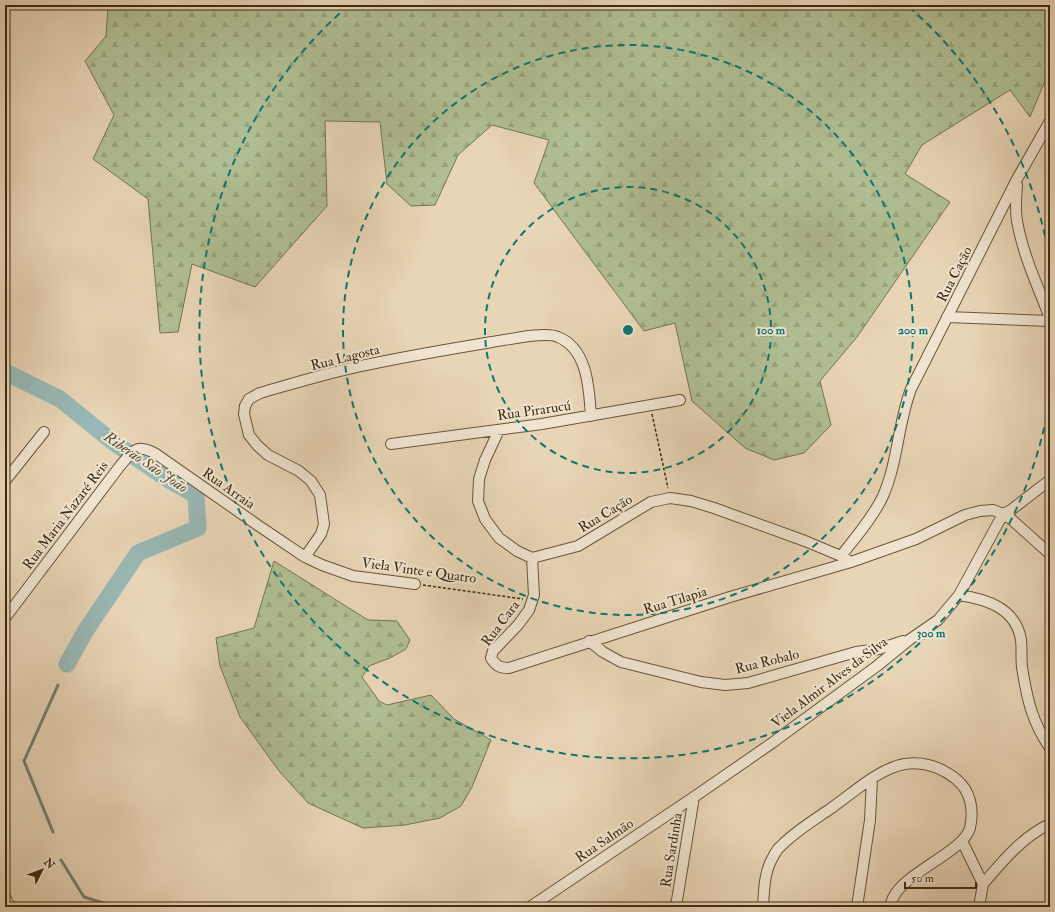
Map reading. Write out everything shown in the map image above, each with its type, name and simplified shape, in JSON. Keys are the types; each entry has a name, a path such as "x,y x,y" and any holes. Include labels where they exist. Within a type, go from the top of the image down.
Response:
{"street":[{"name":"Rua Cação","path":"841,556 864,527 883,496 890,474 904,407 911,389 1017,178 1050,121"},
{"path":"947,317 1050,319 1017,222 1017,178"},
{"name":"Rua Lagosta","path":"305,557 321,534 324,524 320,495 311,481 299,471 268,455 249,435 244,414 245,406 249,399 260,392 365,365 475,345 544,335 557,336 562,339 572,346 580,358 588,384 591,416"},
{"name":"Rua Pirarucú","path":"391,444 591,416 680,400"},
{"path":"499,430 485,460 479,479 478,501 485,519 499,538 532,558"},
{"path":"5,481 44,432"},
{"name":"Rua Arraia","path":"135,450 140,448 148,449 156,454 305,557"},
{"name":"Rua Maria Nazaré Reis","path":"5,618 120,466 135,450"},
{"path":"1003,514 1011,510 1050,480"},
{"name":"Rua Cação","path":"532,558 578,546 651,502 670,498 691,501 714,508 805,541 841,556 851,562"},
{"name":"Rua Tilapia","path":"509,668 589,641 730,597 851,562 916,539 966,515 980,511 993,510 1003,514"},
{"path":"1003,514 1011,519 1050,554"},
{"name":"Viela Almir Alves da Silva","path":"694,797 816,711 877,666 909,640 938,620 959,595 1003,514"},
{"name":"Viela Vinte e Quatro","path":"305,557 353,576 415,584"},
{"name":"Rua Cara","path":"509,668 502,668 495,664 491,658 493,651 529,610 534,595 532,558"},
{"path":"959,595 982,600 998,606 1008,614 1018,628 1021,640 1022,666 1031,709 1034,720 1042,737 1050,748"},
{"name":"Rua Robalo","path":"589,641 602,652 621,662 702,682 725,685 748,683 856,652 879,649 909,640"},
{"path":"763,907 766,875 772,858 781,846 799,831 872,779 890,769 906,764 920,763 936,766 962,784 970,797 972,813 969,829 962,841 902,885 894,896 890,907"},
{"path":"857,907 870,820 872,779"},
{"name":"Rua Sardinha","path":"679,905 694,797"},
{"name":"Rua Salmão","path":"530,907 694,797"},
{"path":"979,907 983,884 1008,856 1031,836 1050,824"},
{"path":"962,841 983,884"},
{"path":"5,897 10,907"}],"path":[{"path":"651,406 664,463 670,498"},
{"name":"Viela Vinte e Quatro","path":"415,584 532,601"}],"green space":[{"path":"108,5 1050,5 1050,69 1030,117 1010,90 922,145 905,174 950,202 857,337 820,381 831,425 804,453 774,460 745,448 692,401 675,323 644,331 534,183 549,140 492,125 458,155 435,205 411,206 387,184 380,122 325,121 327,206 255,287 192,264 178,332 160,333 148,199 93,159 114,115 85,61 106,36"},
{"path":"274,561 368,620 397,621 410,640 406,649 390,658 369,666 362,677 379,701 387,705 431,695 454,719 491,740 472,787 461,806 440,818 405,825 363,828 308,803 279,771 240,717 220,666 216,638 254,628"}],"waterway":[{"name":"Riberão São João","path":"5,372 60,399 113,442 169,480 196,495 198,528 138,553 86,630 67,664"},
{"path":"53,832 24,761 58,685"},
{"path":"61,860 84,897 116,907"}]}
